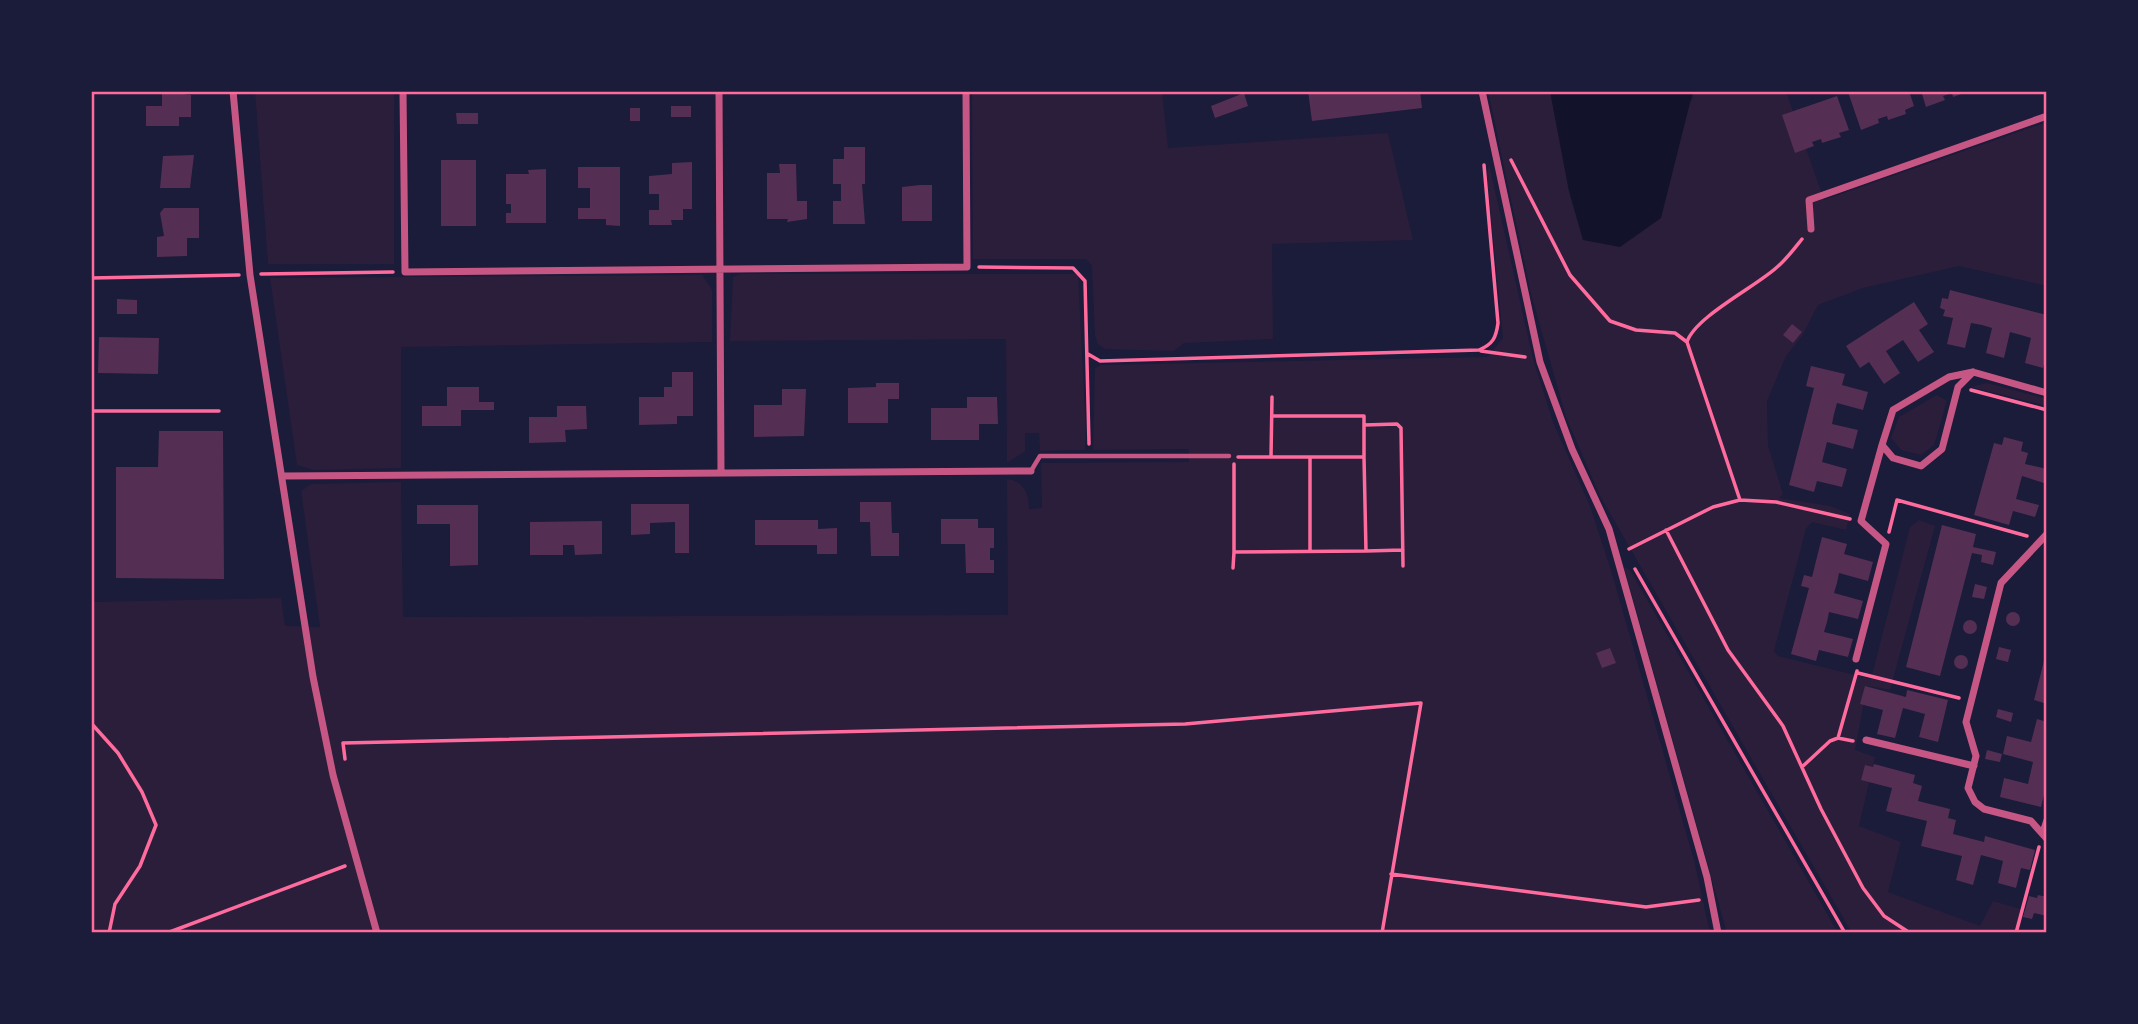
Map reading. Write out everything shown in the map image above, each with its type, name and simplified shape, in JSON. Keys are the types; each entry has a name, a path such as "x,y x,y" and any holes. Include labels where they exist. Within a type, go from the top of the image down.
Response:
{"street":[{"path":"233,91 250,275 313,677 333,775 377,933"},
{"path":"403,91 405,272 967,267 966,91"},
{"path":"719,91 721,473"},
{"path":"1482,91 1541,362 1572,449 1609,529 1712,899 1718,933"},
{"path":"1811,229 1809,200 2047,116"},
{"path":"1882,445 1894,458 1921,466 1931,458 1942,449 1958,387 1973,372"},
{"path":"1856,659 1886,544 1861,521 1893,410 1949,377 1973,372 2047,393"},
{"path":"283,476 1031,471"},
{"path":"2044,537 2001,583 1965,722 1976,756 1968,788 1975,802 1984,809 2031,821 2045,835"},
{"path":"1866,740 1974,766"},
{"path":"2045,835 2047,820"}],"lane":[{"path":"1031,471 1040,456 1232,457"}],"path":[{"path":"1479,350 1489,346 1496,337 1498,323 1483,172 1488,150 1493,143 1509,157 1524,182 1570,275 1610,321 1636,330 1675,333 1686,342 1740,500"},
{"path":"1686,342 1689,335 1705,321 1778,267 1811,229"},
{"path":"967,267 1073,268 1081,273 1086,286 1090,456"},
{"path":"91,278 405,272"},
{"path":"1088,354 1100,361 1479,350 1541,362"},
{"path":"1958,387 2047,410"},
{"path":"1272,397 1272,457"},
{"path":"91,411 219,411"},
{"path":"1272,416 1364,416 1367,551"},
{"path":"1364,425 1397,424 1401,428 1402,566"},
{"path":"1233,568 1232,457 1364,457"},
{"path":"1310,458 1310,551"},
{"path":"1632,548 1713,507 1740,500 1776,502 1861,521"},
{"path":"1886,544 1897,500 2044,537"},
{"path":"1666,530 1728,650 1783,726 1863,888 1884,916 1910,933"},
{"path":"1234,552 1403,550"},
{"path":"1631,562 1845,933"},
{"path":"1802,767 1830,741 1838,738 1858,673 1856,659"},
{"path":"1858,673 1971,701"},
{"path":"333,775 346,772 343,743 1185,724 1421,703 1382,933"},
{"path":"91,723 118,753 142,792 156,825 140,866 115,904 109,933"},
{"path":"2016,933 2045,835"},
{"path":"167,933 357,862"},
{"path":"1391,874 1646,907 1712,899"}],"shaded area":[{"path":"255,91 394,91 394,264 268,264"},
{"path":"972,91 1162,91 1168,148 1388,133 1413,240 1272,244 1273,339 1184,343 1174,351 1105,349 1098,344 1095,336 1092,266 1086,259 973,259"},
{"path":"1488,91 1550,91 1569,191 1583,239 1693,98 1693,91 1786,91 1824,200 2047,122 2047,286 1959,266 1863,288 1818,305 1802,336 1786,356 1767,401 1768,445 1783,494 1779,498 1830,506 1850,514 1846,530 1812,522 1806,529 1774,651 1778,656 1871,679 1910,527 1919,520 1935,526 1890,690 1867,686 1855,750 1875,757 1859,826 1901,842 1888,892 1980,926 1993,901 2024,910 2019,933 1852,933 1600,496 1566,417 1531,294"},
{"path":"1550,91 1693,91 1661,218 1620,247 1583,240 1569,191"},
{"path":"1489,164 1533,359 1553,422 1590,506 1611,570 1695,864 1710,933 91,933 91,602 281,598 285,626 320,627 301,491 311,484 401,482 403,617 1008,615 1007,479 1018,482 1024,489 1029,509 1042,508 1041,463 1189,462 1189,449 1093,450 1095,368 1101,365 1487,357 1503,338 1487,176"},
{"path":"741,274 1078,274 1085,450 1040,451 1039,433 1025,433 1025,451 1007,463 1006,339 730,341 733,277"},
{"path":"702,275 712,290 712,342 401,347 401,468 313,470 297,465 270,278"},
{"path":"1987,383 2047,399 2047,406 1971,387"},
{"path":"1937,395 1947,401 1934,445 1921,455 1901,450 1891,438 1899,417"},
{"path":"1624,567 1630,570 1838,933 1727,933"}],"building":[{"path":"162,91 191,95 191,117 179,117 179,126 146,126 146,106 162,106"},
{"path":"1308,91 1420,91 1422,108 1312,121"},
{"path":"1909,91 1914,106 1905,110 1906,114 1888,120 1887,116 1878,119 1879,123 1861,130 1848,92"},
{"path":"1921,91 1970,91 1953,97 1952,93 1943,96 1945,100 1926,107"},
{"path":"1244,93 1248,106 1215,118 1211,106"},
{"path":"1837,96 1849,130 1839,133 1841,137 1822,143 1821,139 1812,142 1814,146 1795,153 1782,115"},
{"path":"671,106 691,106 691,117 671,117"},
{"path":"630,108 640,108 640,121 630,121"},
{"path":"456,113 478,113 478,124 457,124"},
{"path":"844,147 865,147 865,184 862,184 865,224 833,224 833,201 841,201 841,184 833,184 833,159 844,159"},
{"path":"194,155 190,188 160,188 163,156"},
{"path":"441,160 476,160 476,226 441,226"},
{"path":"692,162 692,209 683,209 683,220 671,220 672,225 649,225 649,210 659,210 659,194 649,194 649,176 672,174 672,163"},
{"path":"779,164 796,164 797,201 807,201 807,219 787,222 788,219 767,219 767,173 780,173"},
{"path":"578,167 620,167 620,226 606,225 606,219 578,219 578,208 590,208 590,188 578,188"},
{"path":"546,169 546,223 506,223 506,213 511,213 511,204 506,204 506,174 529,174 528,170"},
{"path":"932,185 932,221 902,221 902,187"},
{"path":"164,208 199,208 199,238 187,238 187,256 157,257 157,237 164,236 160,213"},
{"path":"1950,290 2047,315 2047,352 2043,368 2025,363 2031,338 2010,332 2004,358 1986,353 1992,328 1982,325 1971,323 1965,348 1947,344 1953,318 1943,316 1945,310 1940,308 1942,298 1948,299"},
{"path":"117,299 137,300 137,314 117,314"},
{"path":"1914,302 1928,324 1919,330 1934,352 1918,362 1903,340 1886,351 1900,373 1884,384 1869,362 1860,368 1846,346"},
{"path":"1792,324 1802,332 1793,343 1783,335"},
{"path":"99,337 159,338 158,374 98,373"},
{"path":"1811,366 1845,374 1842,385 1868,392 1863,410 1837,403 1832,424 1858,430 1853,449 1827,442 1822,462 1847,469 1842,487 1817,481 1814,492 1789,485 1814,388 1806,386"},
{"path":"672,372 693,372 693,416 677,416 677,424 639,425 639,397 664,397 664,387 672,387"},
{"path":"876,383 899,383 899,399 888,399 888,423 848,423 848,388 876,387"},
{"path":"447,387 479,387 479,402 494,402 494,410 461,410 461,426 422,426 422,406 447,406"},
{"path":"782,389 806,389 804,436 754,437 754,405 782,405"},
{"path":"967,397 997,397 998,424 979,424 979,440 931,440 931,408 967,408"},
{"path":"557,406 586,406 587,429 565,430 566,442 529,443 529,417 557,417"},
{"path":"159,431 223,431 224,579 116,578 116,467 158,467"},
{"path":"2004,437 2023,442 2021,451 2028,453 2025,464 2047,469 2044,483 2022,476 2016,499 2039,505 2035,517 2013,511 2009,525 1974,515 1994,443 2002,445"},
{"path":"860,502 891,502 892,533 899,533 899,556 871,556 870,522 860,522"},
{"path":"631,504 689,504 689,553 675,553 675,522 650,523 650,534 631,535"},
{"path":"417,505 478,505 478,565 450,566 450,524 417,524"},
{"path":"941,519 978,519 978,528 994,528 994,548 990,548 990,560 994,560 994,573 966,573 965,544 941,544"},
{"path":"755,520 818,520 818,529 837,528 837,554 817,554 817,545 755,545"},
{"path":"602,521 602,554 575,555 574,545 563,545 563,555 530,555 530,522"},
{"path":"1942,525 1976,534 1973,547 1996,552 1993,565 1981,562 1982,555 1972,553 1940,676 1906,667"},
{"path":"1822,537 1847,544 1844,554 1873,562 1868,581 1839,573 1834,593 1863,601 1858,619 1829,612 1824,632 1853,639 1848,657 1819,650 1816,661 1791,654 1809,588 1801,586 1804,575 1812,577"},
{"path":"1975,584 1987,587 1984,599 1972,597"},
{"path":"2010,612 2016,612 2020,619 2016,626 2010,626 2006,622 2006,616"},
{"path":"1967,620 1973,620 1977,627 1973,634 1967,634 1963,630 1963,624"},
{"path":"1999,647 2011,650 2008,662 1996,659"},
{"path":"1610,648 1616,663 1602,668 1596,653"},
{"path":"2047,653 2047,704 2034,700"},
{"path":"1958,655 1964,655 1968,662 1964,669 1958,669 1954,665 1954,659"},
{"path":"1865,686 1906,697 1907,690 1948,700 1938,742 1919,737 1925,714 1903,708 1895,738 1877,734 1883,710 1860,704"},
{"path":"1998,709 2013,713 2011,722 1996,717"},
{"path":"2037,719 2047,722 2044,764 2047,765 2047,782 2041,807 2000,797 2004,778 2028,784 2033,762 2003,754 2007,736 2031,742"},
{"path":"1987,750 2002,754 2000,762 1985,759"},
{"path":"1874,764 1915,775 1913,783 1922,786 1918,801 1950,809 1948,818 1956,820 1953,834 1984,842 1985,836 2035,850 2030,870 2021,868 2016,888 1998,883 2003,861 1981,855 1973,885 1956,880 1962,856 1921,846 1927,821 1886,811 1892,788 1861,780 1865,765 1873,767"},
{"path":"2038,895 2047,897 2047,916 2034,913 2032,919 2023,917 2029,896 2037,898"}]}
